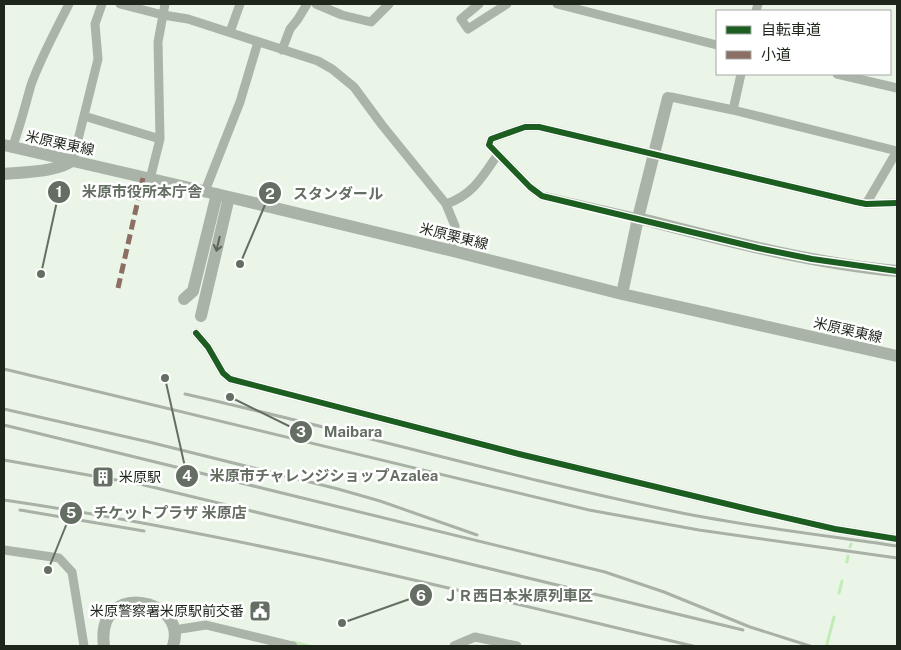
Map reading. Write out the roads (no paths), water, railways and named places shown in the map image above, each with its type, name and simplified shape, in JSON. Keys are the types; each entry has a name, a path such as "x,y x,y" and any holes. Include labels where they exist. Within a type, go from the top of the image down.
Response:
{"main road":[{"path":"622,294 638,218 668,98"},
{"name":"米原栗東線","path":"8,147 73,160 217,194 622,294 897,356"},
{"path":"4,174 59,168 73,160"},
{"path":"184,299 192,291 217,194"},
{"path":"200,316 217,194"},
{"path":"638,218 758,248 812,259 897,271"},
{"path":"104,646 102,635 113,610 121,605 139,602 149,603 158,608 169,619 174,630 173,646"}],"street":[{"path":"8,147 21,126 32,84 45,52 69,4"},
{"path":"73,160 98,59 95,24 102,4"},
{"path":"120,4 188,19 230,32 318,61 332,70 354,87 446,204 455,226 453,251"},
{"path":"150,179 160,139 158,42 165,4"},
{"path":"230,32 240,4"},
{"path":"282,50 290,29 298,20 307,4"},
{"path":"316,4 342,16 371,22 389,4"},
{"path":"479,4 461,19 468,29 507,4"},
{"path":"557,4 716,45"},
{"path":"217,194 240,102 258,42"},
{"path":"733,110 741,75"},
{"path":"841,75 897,88"},
{"path":"668,98 671,97 733,110 897,151 866,204"},
{"path":"84,116 160,139"},
{"path":"638,218 542,196 530,187 489,145 491,139 530,126 866,204 897,203"},
{"path":"446,204 459,200 472,189 498,154"},
{"path":"196,334 208,348 223,373 230,379 519,454 752,510 835,529 897,539"},
{"path":"4,550 59,558 72,572 84,646"},
{"path":"174,630 206,625 294,646"},
{"path":"454,646 475,637 517,646"}],"waterway":[{"path":"847,562 848,556"},
{"path":"839,593 842,581"},
{"path":"827,644 834,617"},
{"path":"293,642 309,646"}],"railway":[{"path":"4,369 589,510 699,530 897,558"},
{"path":"185,394 615,499 704,517 897,546"},
{"path":"4,409 149,442 338,489 380,501 477,535"},
{"path":"4,425 605,572 664,592 750,627 810,646"},
{"path":"4,460 144,485 743,630"},
{"path":"4,500 91,514 264,547 436,585 693,646"},
{"path":"20,510 144,531"}],"place":[{"name":"スタンダール","path":"240,264"},
{"name":"米原市役所本庁舎","path":"41,274"},
{"name":"米原市チャレンジショップAzalea","path":"165,378"},
{"name":"Maibara","path":"230,397"},
{"name":"米原駅","path":"103,477"},
{"name":"チケットプラザ 米原店","path":"48,570"},
{"name":"米原警察署米原駅前交番","path":"260,611"},
{"name":"ＪＲ西日本米原列車区","path":"342,623"}]}
